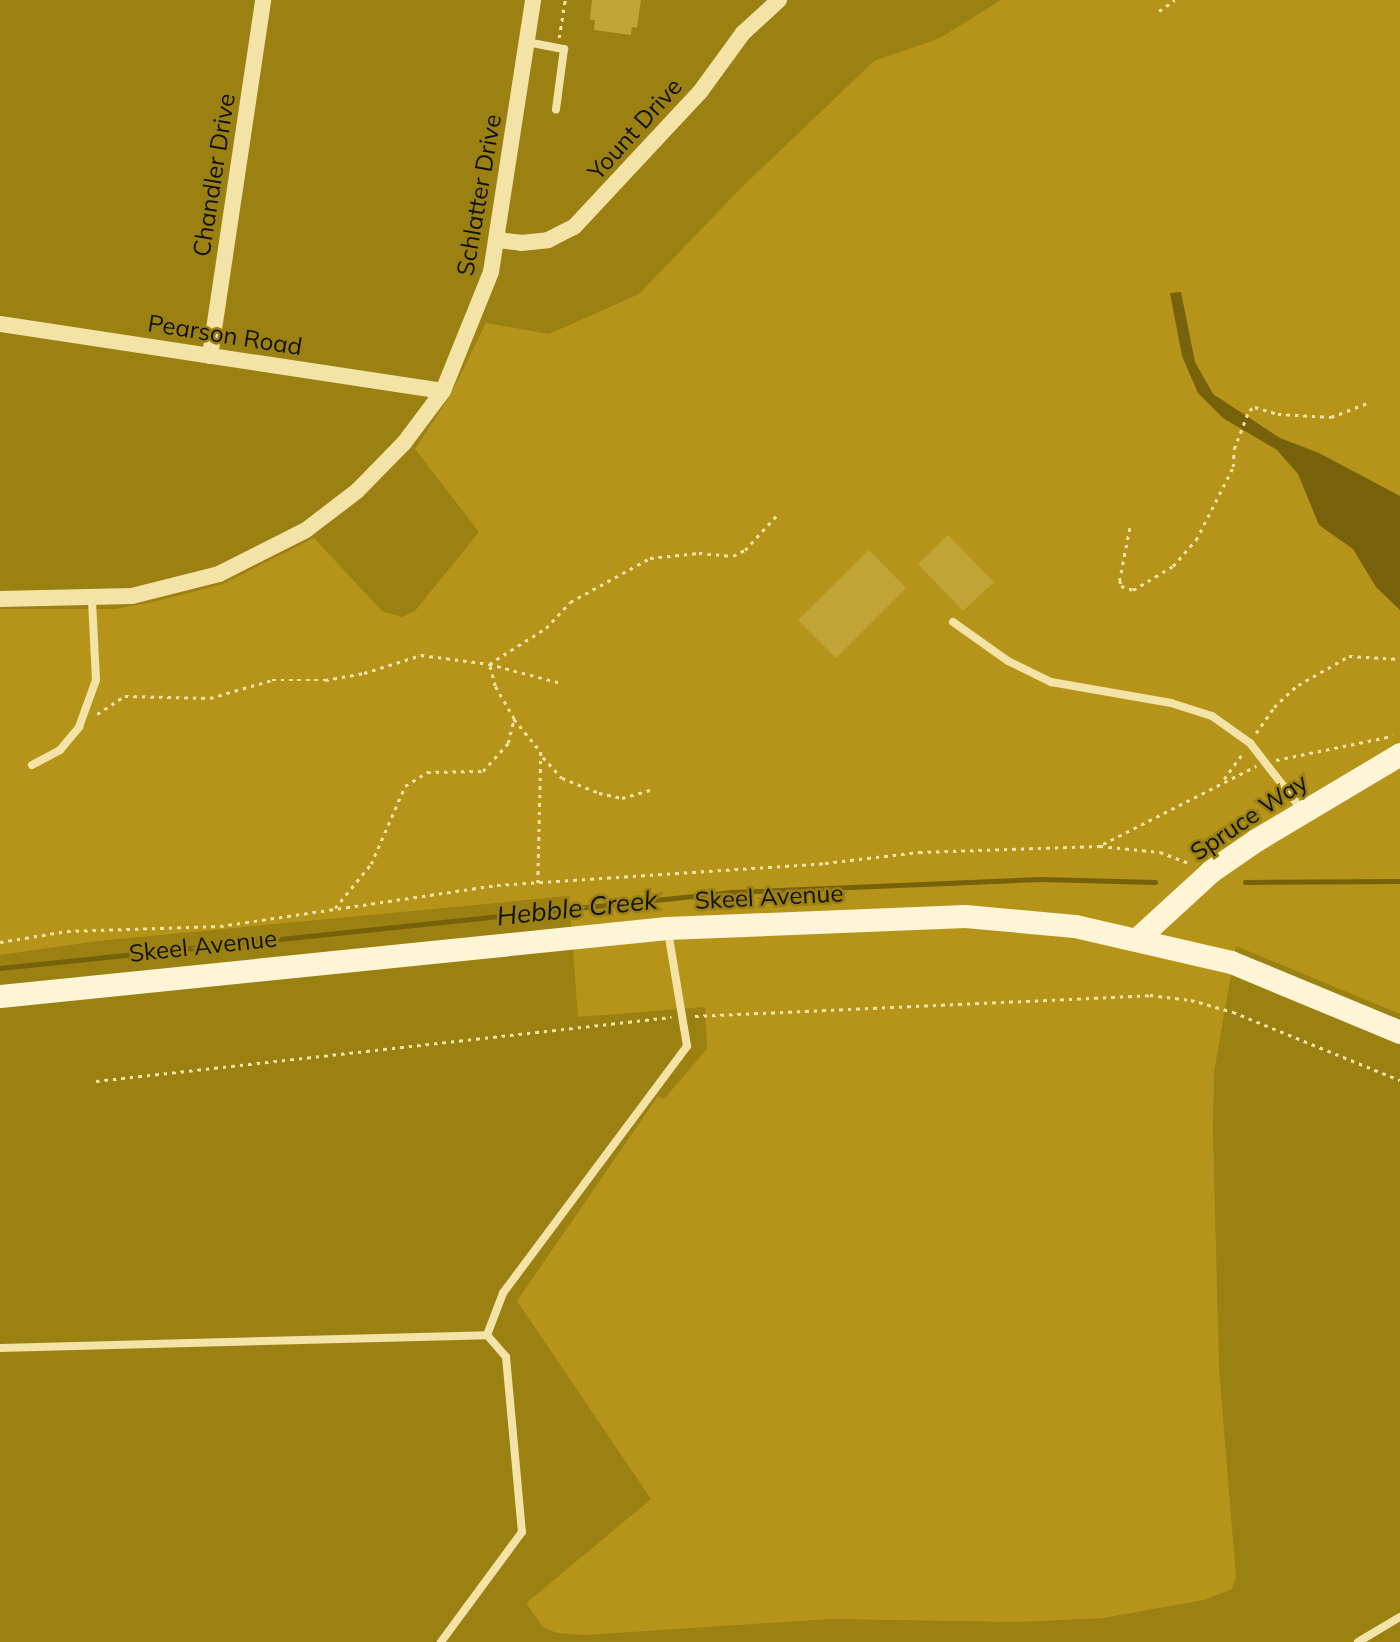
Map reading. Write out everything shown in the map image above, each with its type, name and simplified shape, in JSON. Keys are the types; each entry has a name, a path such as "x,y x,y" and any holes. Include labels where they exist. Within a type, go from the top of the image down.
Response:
{"street":[{"name":"Chandler Drive","path":"210,356 263,0"},
{"name":"Schlatter Drive","path":"0,600 92,600 189,583 279,546 365,483 443,391 478,313 498,240 533,0"},
{"name":"Yount Drive","path":"498,240 521,243 548,240 582,221 700,92 743,33 779,0"},
{"name":"Pearson Road","path":"0,324 443,391"},
{"name":"Spruce Way","path":"1138,938 1211,871 1302,810 1400,754"},
{"name":"Skeel Avenue","path":"0,996 667,928 965,916 1075,926 1138,938 1231,962 1400,1032"}],"lane":[{"path":"527,42 564,49 556,109"},
{"path":"32,765 60,750 79,727 96,680 92,600"},
{"path":"953,622 1008,661 1051,682 1171,703 1212,716 1250,743 1268,762 1302,810"},
{"path":"487,1335 503,1293 687,1046 685,1016 667,928"},
{"path":"0,1348 487,1335"},
{"path":"441,1642 522,1532 506,1357 487,1335"},
{"path":"1358,1642 1400,1618"}],"path":[{"path":"559,38 565,0"},
{"path":"1159,11 1175,0"},
{"path":"1130,528 1120,580 1121,586 1133,590 1173,566 1196,540 1233,467 1244,417 1255,407 1278,414 1331,417 1368,403"},
{"path":"489,664 546,628 570,602 650,558 699,553 733,556 745,550 776,516"},
{"path":"90,723 103,706 125,696 209,698 272,680 325,680 364,673 421,655 489,664 561,683"},
{"path":"1224,779 1274,707 1298,685 1349,656 1400,659"},
{"path":"489,664 495,686 514,719 557,775 582,788 622,798 650,790"},
{"path":"335,908 371,864 400,790 421,774 475,774 489,768 513,735 514,719"},
{"path":"1100,846 1224,779 1268,762 1400,735"},
{"path":"538,883 541,754"},
{"path":"0,942 66,931 220,926 430,891 919,852 1100,846 1160,852 1211,871"},
{"path":"96,1081 685,1016 1150,995 1191,1000 1233,1012 1400,1080"}],"shaded area":[{"path":"1001,0 1400,0 1400,1014 1236,946 1214,1072 1213,1131 1219,1368 1236,1577 1232,1589 1204,1600 1103,1618 1019,1622 831,1619 585,1635 557,1633 543,1627 526,1603 651,1499 517,1301 658,1096 664,1099 707,1049 705,1007 578,1017 569,896 98,941 0,955 0,609 115,609 153,602 223,584 314,538 382,611 402,617 415,611 479,532 415,449 450,396 486,323 549,334 639,294 741,188 874,61 940,38"},
{"path":"1181,292 1195,362 1213,394 1280,438 1319,453 1400,496 1400,610 1376,587 1353,549 1319,525 1298,474 1277,450 1223,418 1198,393 1182,356 1170,293"}],"building":[{"path":"592,0 641,0 637,28 632,27 631,35 594,30 595,20 590,20"},
{"path":"948,535 994,582 963,611 918,564"},
{"path":"869,550 906,588 836,658 798,620"}],"waterway":[{"name":"Hebble Creek","path":"0,968 732,892 1041,879 1155,882"},
{"name":"Hebble Creek","path":"1245,882 1400,881"}]}
